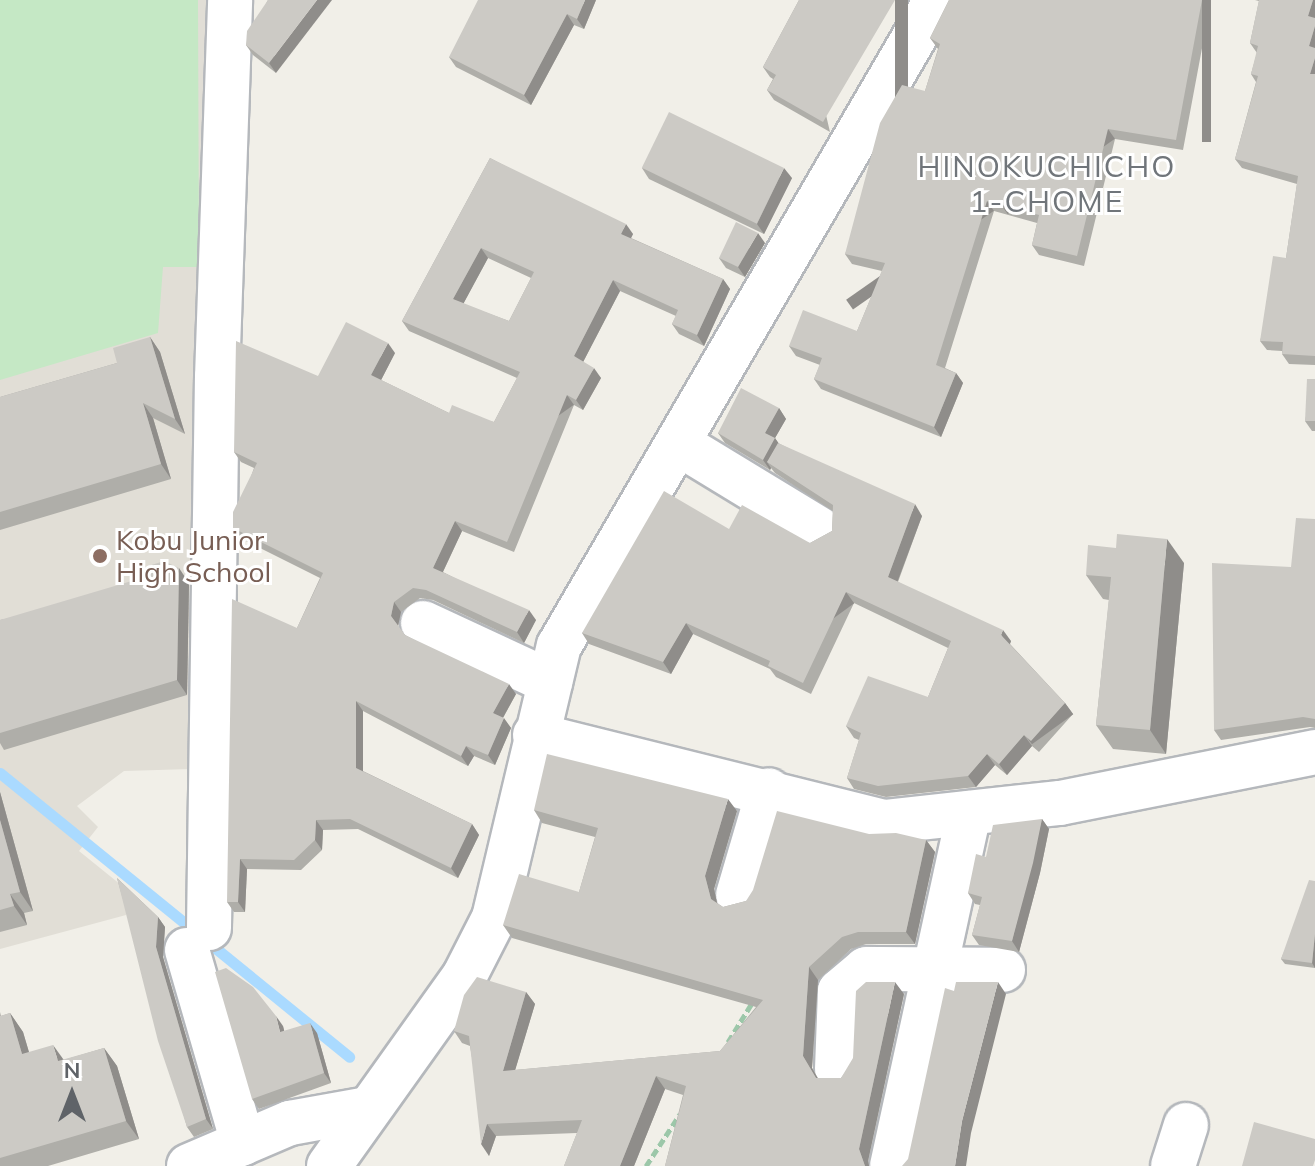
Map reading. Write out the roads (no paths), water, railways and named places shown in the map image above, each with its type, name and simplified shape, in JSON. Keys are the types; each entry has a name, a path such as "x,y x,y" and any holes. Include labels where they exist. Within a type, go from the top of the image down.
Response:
{"street":[{"path":"230,0 198,939 243,1143"},
{"path":"329,1166 465,975 494,918 535,735 559,646 936,0"},
{"path":"679,444 819,529"},
{"path":"423,623 550,682"},
{"path":"535,735 769,790 884,822 1060,803 1315,752"},
{"path":"738,895 769,790"},
{"path":"892,1166 969,813"},
{"path":"837,1069 840,991 866,969 1003,970"},
{"path":"189,1166 290,1123 367,1109"},
{"path":"1173,1166 1186,1125"}],"waterway":[{"path":"0,773 349,1057"}],"place":[{"name":"Kobu Junior High School","path":"100,556"}],"district":[{"name":"HINOKUCHICHO 1-CHOME","path":"1047,183"}]}
